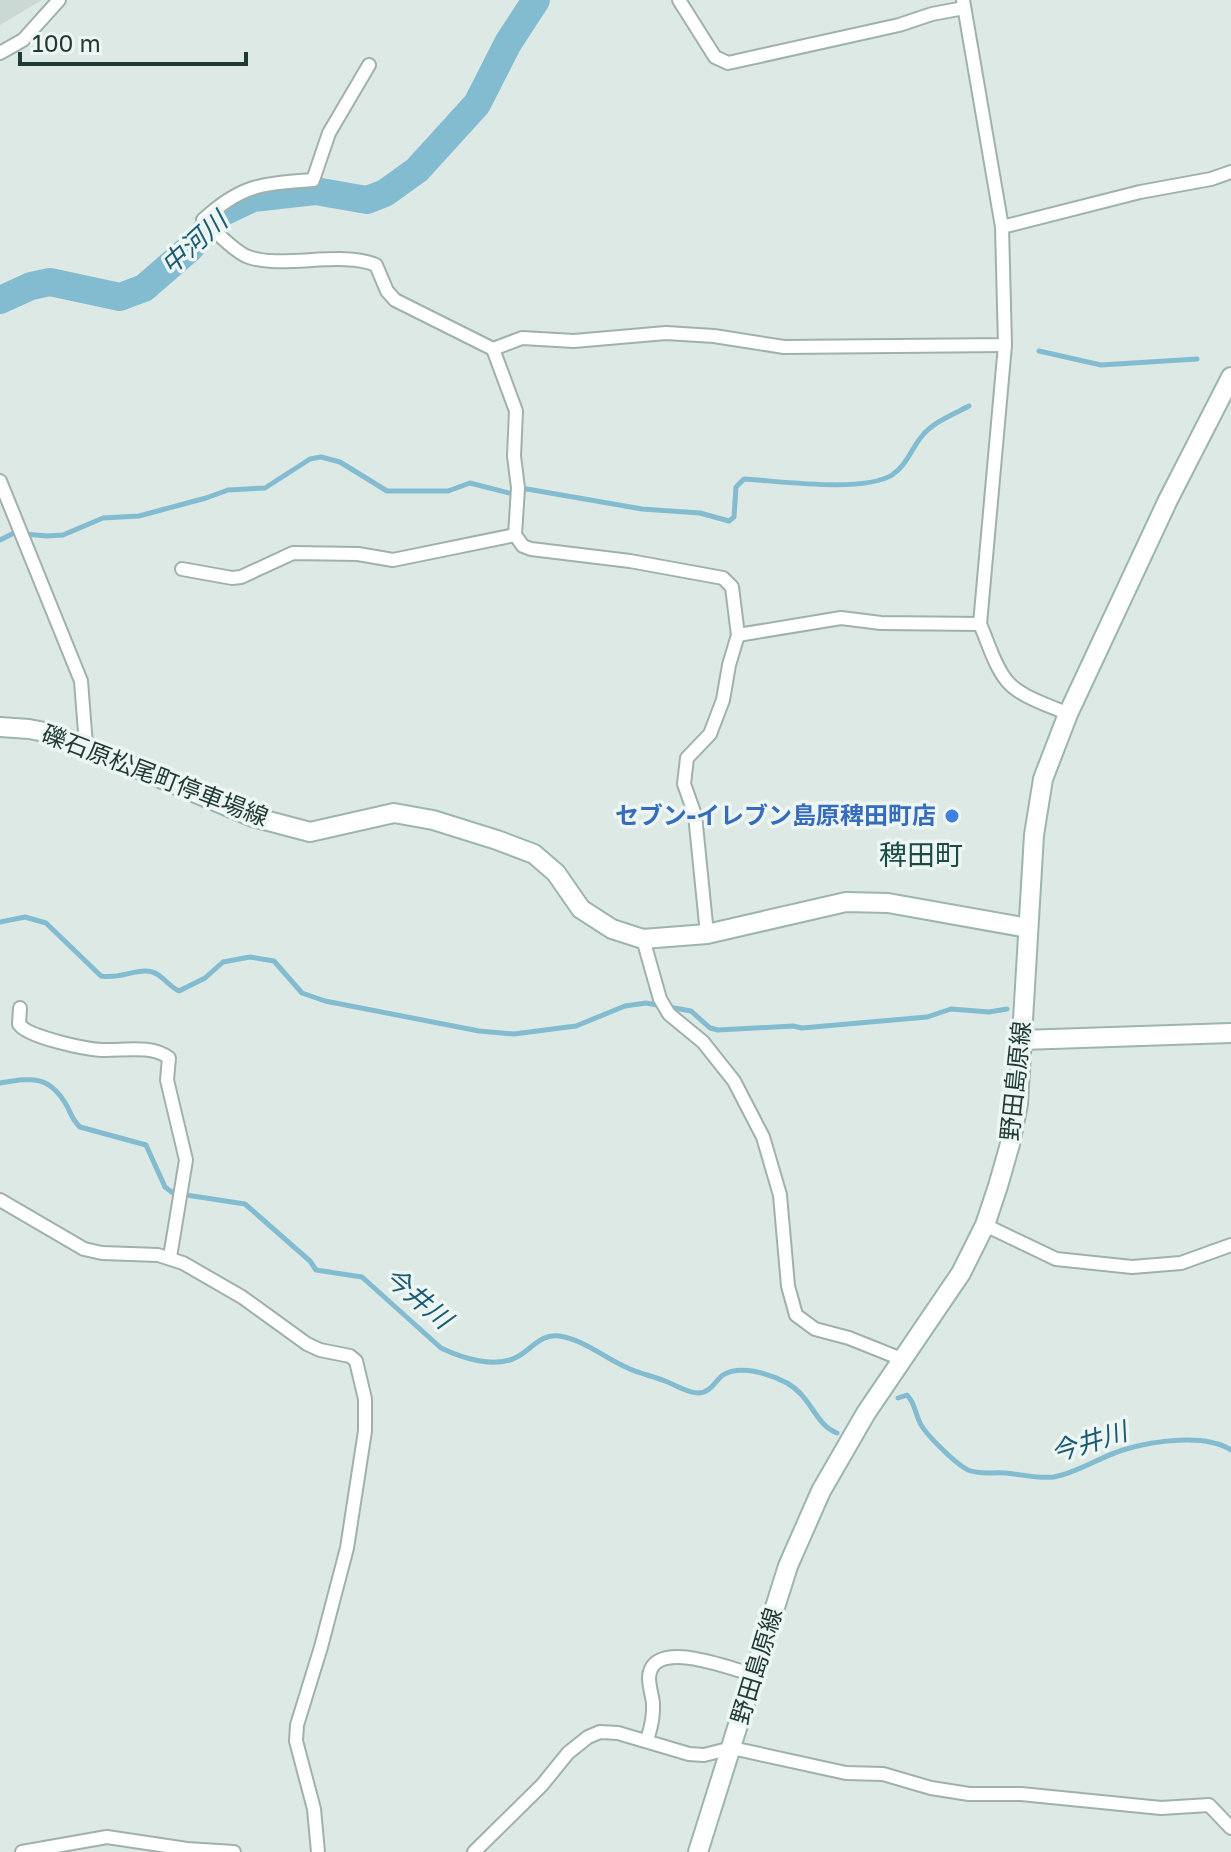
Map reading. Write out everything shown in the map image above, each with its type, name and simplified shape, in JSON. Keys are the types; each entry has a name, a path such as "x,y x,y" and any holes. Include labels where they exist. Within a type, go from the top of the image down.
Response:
{"main road":[{"name":"野田島原線","path":"698,1852 788,1566 821,1491 866,1413 961,1273 985,1225 1010,1144 1018,1104 1034,835 1043,779 1068,714 1168,500 1231,377"},
{"name":"礫石原松尾町停車場線","path":"0,727 29,729 86,745 253,817 310,832 394,813 433,820 497,840 534,854 556,873 581,909 612,929 643,939 707,934 846,902 888,903 1028,928"},
{"path":"1022,1040 1231,1033"}],"street":[{"path":"0,53 23,40 59,0"},
{"path":"679,0 715,57 728,63 868,32 964,4 1002,227 1005,345 980,624 1008,683 1068,714"},
{"path":"369,65 329,133 313,180 269,184 238,193 203,220 240,252 256,259 376,265 387,291 395,300 493,349 516,411 514,456 518,493 515,535 518,541 531,549 630,561 723,578 732,587 738,635 723,700 710,734 687,758 684,784 695,815 707,934"},
{"path":"1002,227 1231,172"},
{"path":"493,349 522,338 574,341 666,333 714,336 784,347 1005,345"},
{"path":"0,481 81,681 86,745"},
{"path":"182,569 232,578 241,577 293,553 358,554 393,560 515,535"},
{"path":"738,635 841,618 881,623 980,624"},
{"path":"643,939 660,999 669,1014 703,1042 734,1081 763,1137 780,1195 788,1286 796,1315 815,1329 849,1338 904,1360"},
{"path":"20,1008 19,1024 25,1032 100,1050 155,1051 169,1058 167,1080 186,1160 170,1257"},
{"path":"0,1200 84,1249 170,1257 242,1297 307,1344 350,1356 356,1361 365,1399 365,1431 347,1548 297,1725 296,1741 314,1809 318,1852"},
{"path":"985,1225 1056,1259 1132,1267 1181,1263 1231,1245"},
{"path":"647,1740 653,1711 649,1675 655,1663 662,1658 680,1656 754,1675"},
{"path":"474,1852 542,1785 568,1753 588,1737 600,1732 647,1740 689,1754 704,1755 732,1748 846,1773 883,1774 931,1788 969,1794 1021,1794 1161,1808 1209,1805 1231,1828"},
{"path":"22,1852 107,1837 187,1849 234,1852"}],"shaded area":[{"path":"0,0 42,0 0,25"}],"waterway":[{"name":"中河川","path":"0,300 31,286 50,282 120,297 144,288 189,249 223,212 253,198 315,191 367,200 385,193 417,170 477,104 508,43 536,0"},
{"path":"1039,351 1101,365 1197,359"},
{"path":"0,540 14,533 63,535 103,518 139,516 228,490 265,488 310,459 321,457 340,462 387,491 448,491 470,483 513,494 527,489 642,509 700,513 729,521 734,517 736,487 744,479 842,485 879,480 897,471 932,427 969,406"},
{"path":"0,922 25,917 46,923 101,976 151,972 179,991 205,978 223,962 250,957 274,961 302,993 325,1001 479,1031 514,1034 576,1026 625,1006 646,1003 691,1011 710,1028 718,1030 802,1028 927,1017 951,1009 989,1012 1007,1009"},
{"name":"今井川","path":"0,1083 21,1080 46,1083 60,1096 80,1127 146,1145 165,1187 173,1193 245,1204 310,1261 316,1270 362,1277 449,1352 479,1361 499,1362 517,1357 547,1337 559,1336 578,1341 634,1371 699,1393 707,1391 730,1372 755,1372 787,1383 802,1396 823,1424 837,1433"},
{"name":"今井川","path":"898,1398 907,1395 920,1423 935,1442 963,1467 977,1472 1054,1477 1123,1450 1178,1440 1207,1442 1231,1450"}],"place":[{"name":"セブン-イレブン島原稗田町店","path":"952,816"}],"district":[{"name":"稗田町","path":"921,855"}]}
